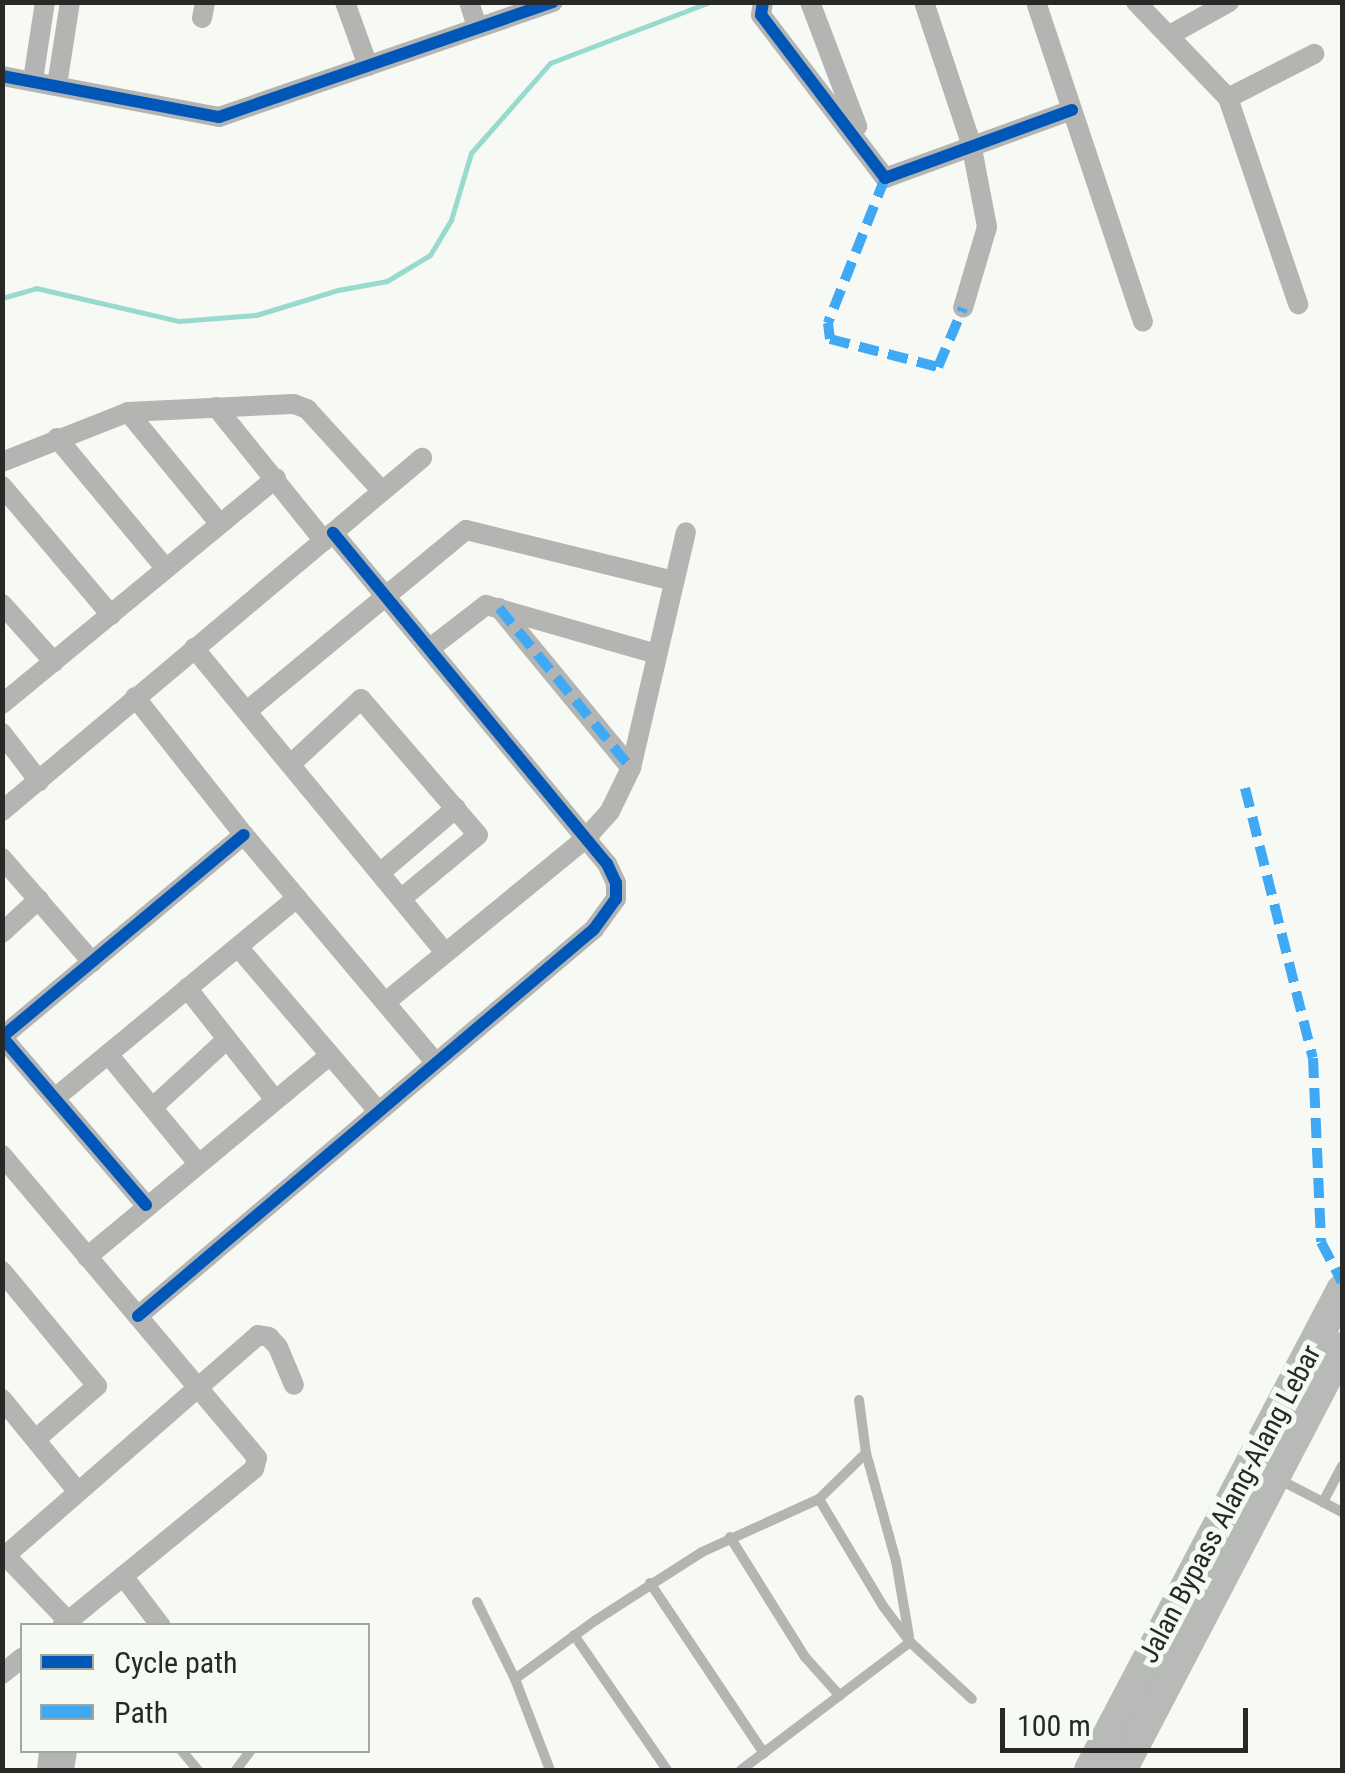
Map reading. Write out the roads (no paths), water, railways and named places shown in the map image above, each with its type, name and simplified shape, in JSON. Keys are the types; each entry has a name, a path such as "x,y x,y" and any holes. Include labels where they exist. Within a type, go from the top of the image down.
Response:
{"highway":[{"name":"Jalan Bypass Alang-Alang Lebar","path":"1090,1770 1342,1290"},
{"name":"Jalan Bypass Alang-Alang Lebar","path":"1122,1770 1342,1348"}],"street":[{"path":"33,80 45,2"},
{"path":"57,85 70,2"},
{"path":"346,2 368,66"},
{"path":"469,2 477,26"},
{"path":"2,76 219,116 553,2"},
{"path":"763,2 761,15 885,178 971,143 1072,110"},
{"path":"810,2 865,147"},
{"path":"924,2 971,143 987,227 964,308"},
{"path":"1036,2 1142,322"},
{"path":"1136,2 1228,98 1298,304"},
{"path":"1168,36 1229,2"},
{"path":"1228,98 1314,54"},
{"path":"2,462 128,412 294,404 308,409 382,492"},
{"path":"138,1316 594,929 616,898 616,883 586,838 386,597 328,537 216,407"},
{"path":"128,412 220,524"},
{"path":"57,438 166,569"},
{"path":"2,811 422,458"},
{"path":"2,704 276,478"},
{"path":"2,486 110,614"},
{"path":"247,711 473,528 674,580"},
{"path":"388,1001 444,951 586,838 610,811 631,768 686,532"},
{"path":"2,604 54,662"},
{"path":"429,649 486,605 658,654"},
{"path":"499,608 631,768"},
{"path":"194,648 444,951"},
{"path":"135,697 244,835 388,1001 434,1061"},
{"path":"292,764 360,700 456,808 478,835 402,898"},
{"path":"2,734 39,781"},
{"path":"380,873 456,808"},
{"path":"146,1206 2,1037 244,835"},
{"path":"2,858 92,962"},
{"path":"54,1098 297,898"},
{"path":"2,933 39,899"},
{"path":"238,947 377,1110"},
{"path":"187,988 275,1100"},
{"path":"152,1107 226,1040"},
{"path":"108,1054 198,1163"},
{"path":"87,1257 330,1055"},
{"path":"2,1155 257,1458 257,1464 69,1623"},
{"path":"2,1271 97,1386 36,1439"},
{"path":"67,1623 4,1554 261,1335 278,1346 294,1385"},
{"path":"2,1399 78,1492"},
{"path":"124,1576 160,1623"}],"lane":[{"path":"859,1400 866,1453 896,1561 910,1642"},
{"path":"515,1679 650,1583 730,1537 819,1500 866,1453"},
{"path":"1323,1502 1342,1466"},
{"path":"1275,1478 1342,1512"},
{"path":"819,1500 883,1606 910,1642 972,1698"},
{"path":"730,1537 804,1657 840,1696"},
{"path":"650,1583 764,1753"},
{"path":"476,1602 515,1679 550,1770"},
{"path":"574,1635 667,1770"},
{"path":"741,1770 910,1642"}],"waterway":[{"path":"2,298 36,288 179,321 256,315 338,290 387,281 430,255 451,220 471,153 550,63 710,2"}]}
